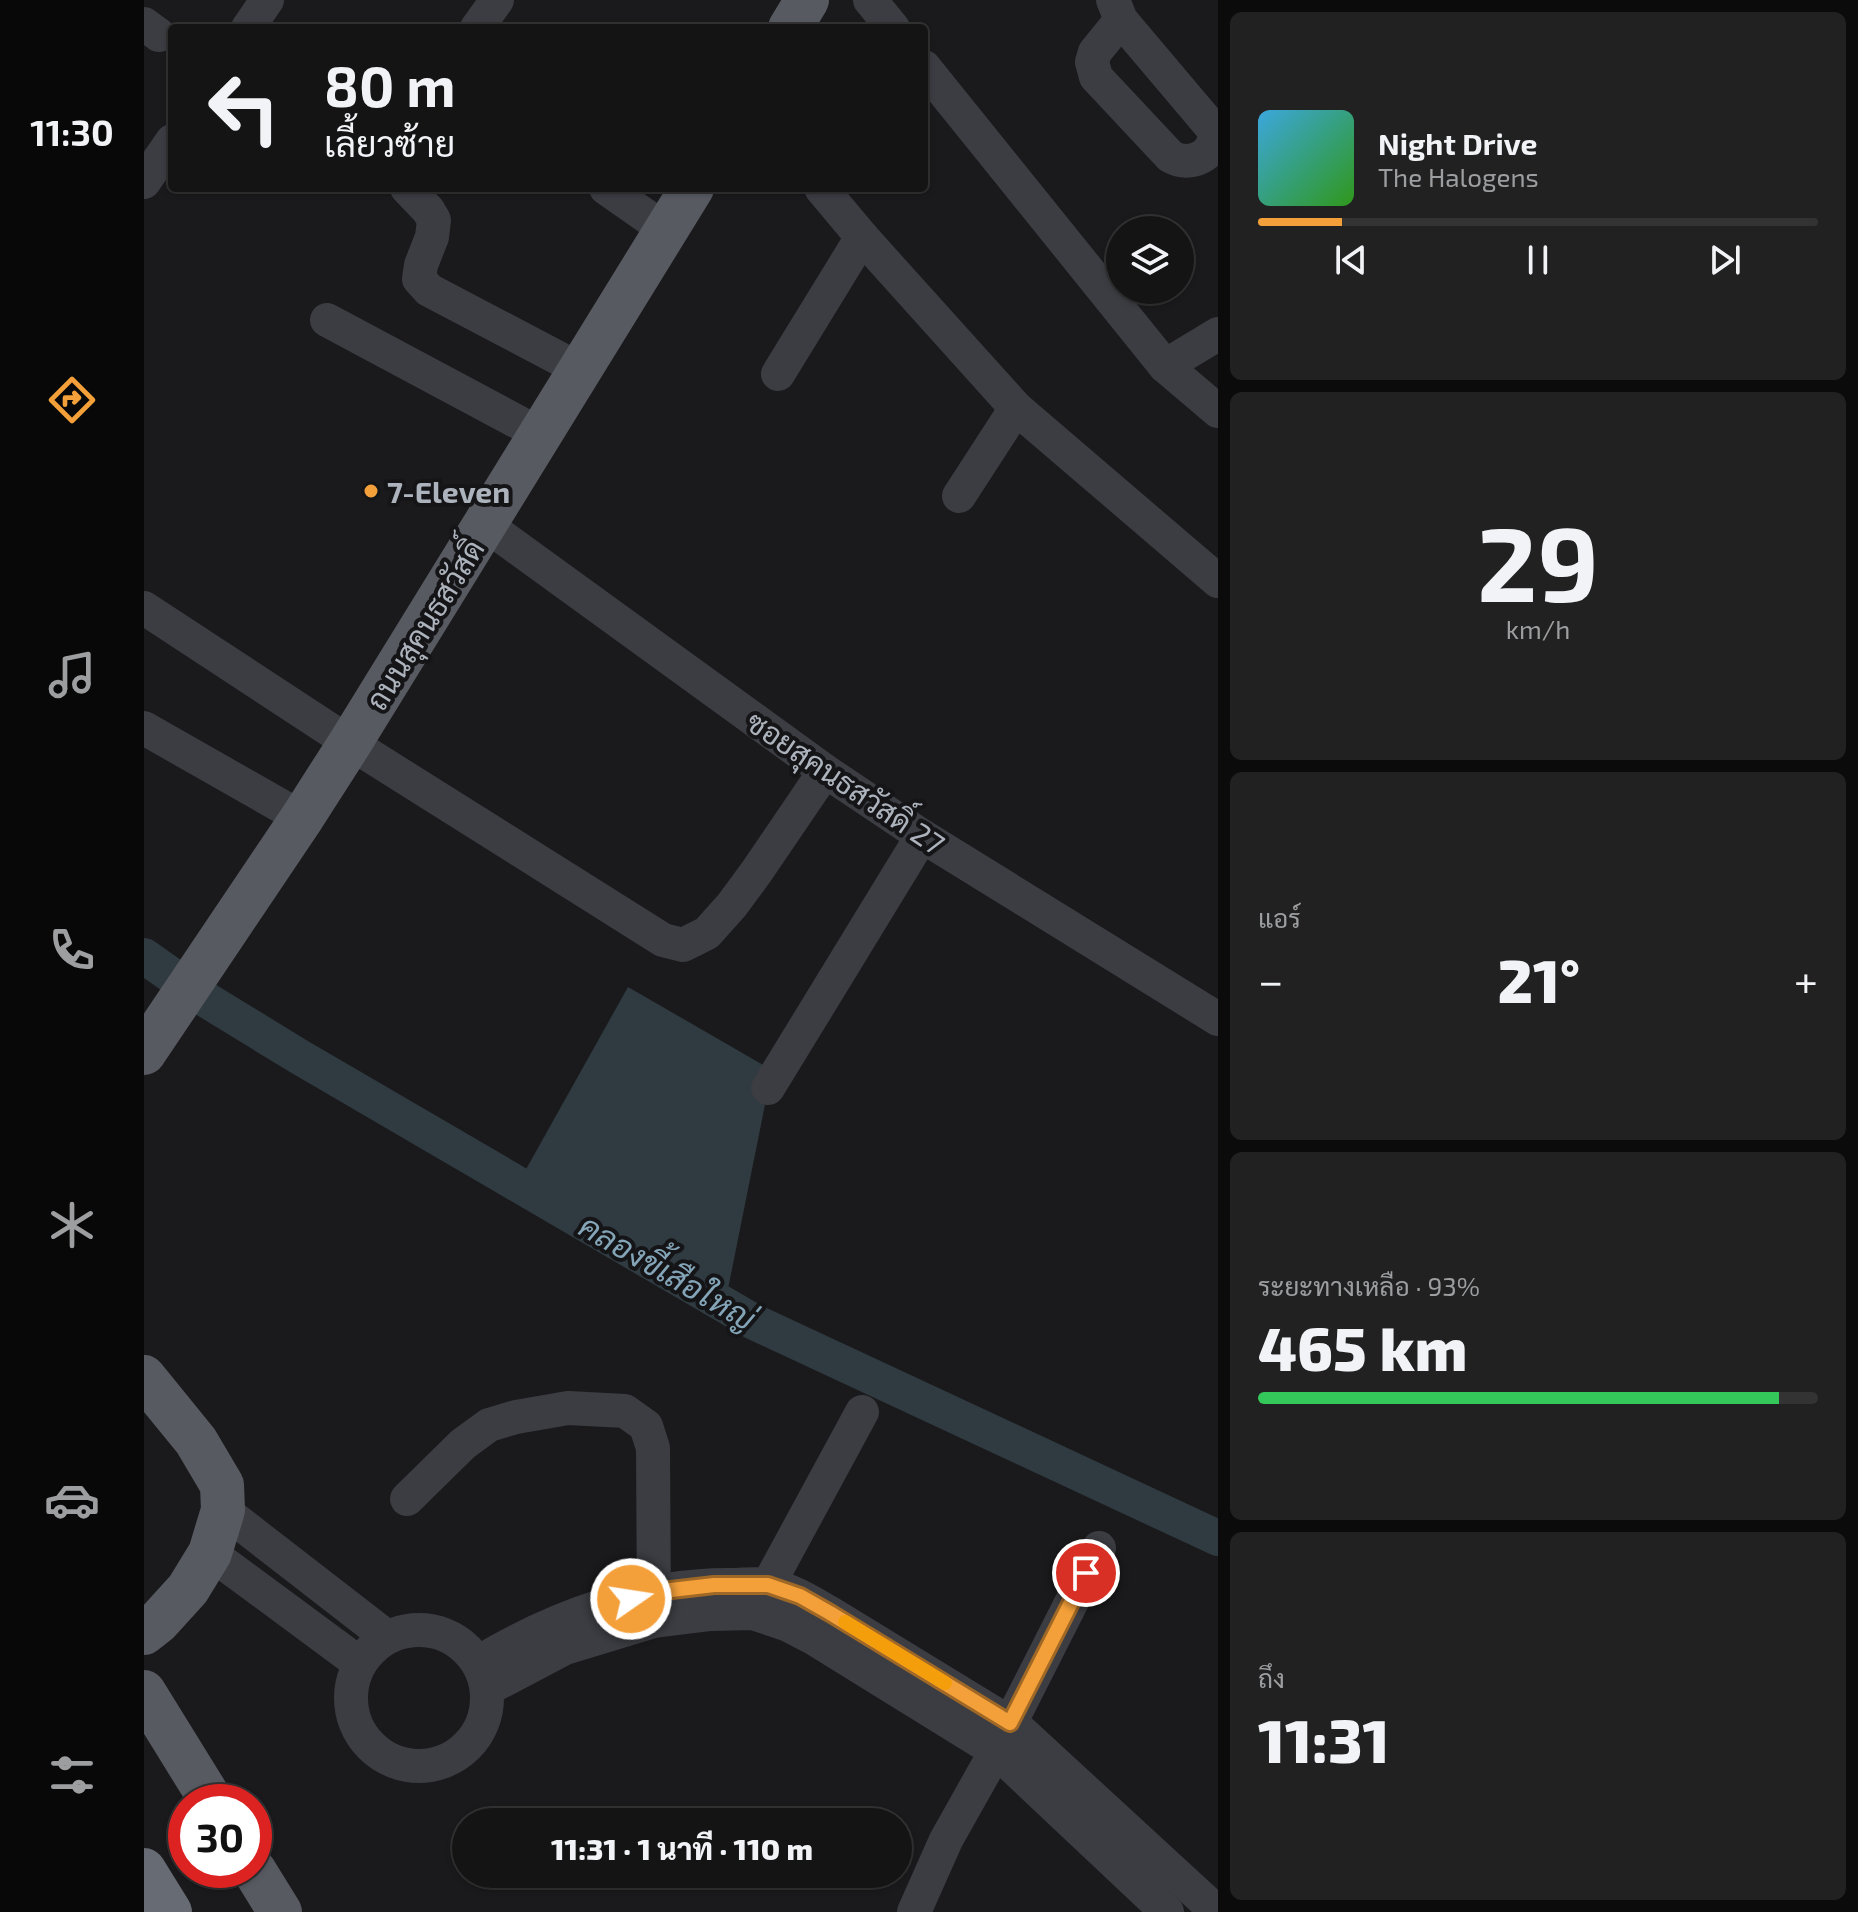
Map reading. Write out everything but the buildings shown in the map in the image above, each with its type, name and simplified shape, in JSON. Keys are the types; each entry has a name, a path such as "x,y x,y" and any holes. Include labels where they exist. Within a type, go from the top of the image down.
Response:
{"highway":[{"path":"144,1870 170,1912"}],"main road":[{"path":"792,24 807,0"},
{"name":"ถนนสุคนธสวัสดิ์","path":"144,1053 350,743 690,192"},
{"path":"144,1377 196,1441 222,1485 223,1510 210,1553 188,1589 144,1633"},
{"path":"144,1692 201,1784"},
{"path":"265,1888 280,1912"}],"street":[{"path":"251,24 267,0"},
{"path":"480,24 497,0"},
{"path":"870,0 890,24"},
{"path":"928,72 1165,366 1218,411"},
{"path":"144,182 168,147"},
{"path":"411,192 434,220 419,279 429,290 581,370"},
{"path":"612,192 666,230"},
{"path":"824,192 1016,408 1218,581"},
{"path":"778,374 862,237"},
{"path":"327,320 542,435"},
{"path":"1165,366 1218,334"},
{"path":"959,496 1016,408"},
{"name":"ซอยสุคนธสวัสดิ์ 27","path":"486,525 825,771 922,836 1218,1019"},
{"path":"144,608 350,743 663,940 683,945 707,933 732,905 825,771"},
{"path":"144,728 302,818"},
{"path":"768,1088 922,836"},
{"path":"407,1499 463,1444 489,1425 568,1408 625,1411 646,1426 653,1448 654,1606"},
{"path":"483,1676 565,1648 654,1606 711,1614 761,1599 862,1412"},
{"path":"223,1510 387,1637"},
{"path":"914,1912 946,1840 1003,1737 1099,1548"},
{"path":"210,1553 359,1663"},
{"path":"761,1599 786,1624 1003,1737 1217,1911"},
{"path":"422,1628 457,1639 483,1676 484,1721 466,1749 437,1764 405,1765 376,1752 356,1726 350,1694 359,1663 387,1637 422,1628"},
{"path":"1003,1737 1167,1912"}],"shaded area":[{"path":"628,987 772,1070 728,1289 520,1180"}],"waterway":[{"name":"คลองขี้เสือใหญ่","path":"144,956 205,999 298,1056 754,1322 1218,1538"}],"slow traffic":[{"path":"845,1622 945,1683"}],"place":[{"name":"7-Eleven","path":"371,491"}],"route":[{"path":"631,1599 654,1592 714,1585 768,1585 800,1596 830,1613 1010,1723 1086,1573"}]}
